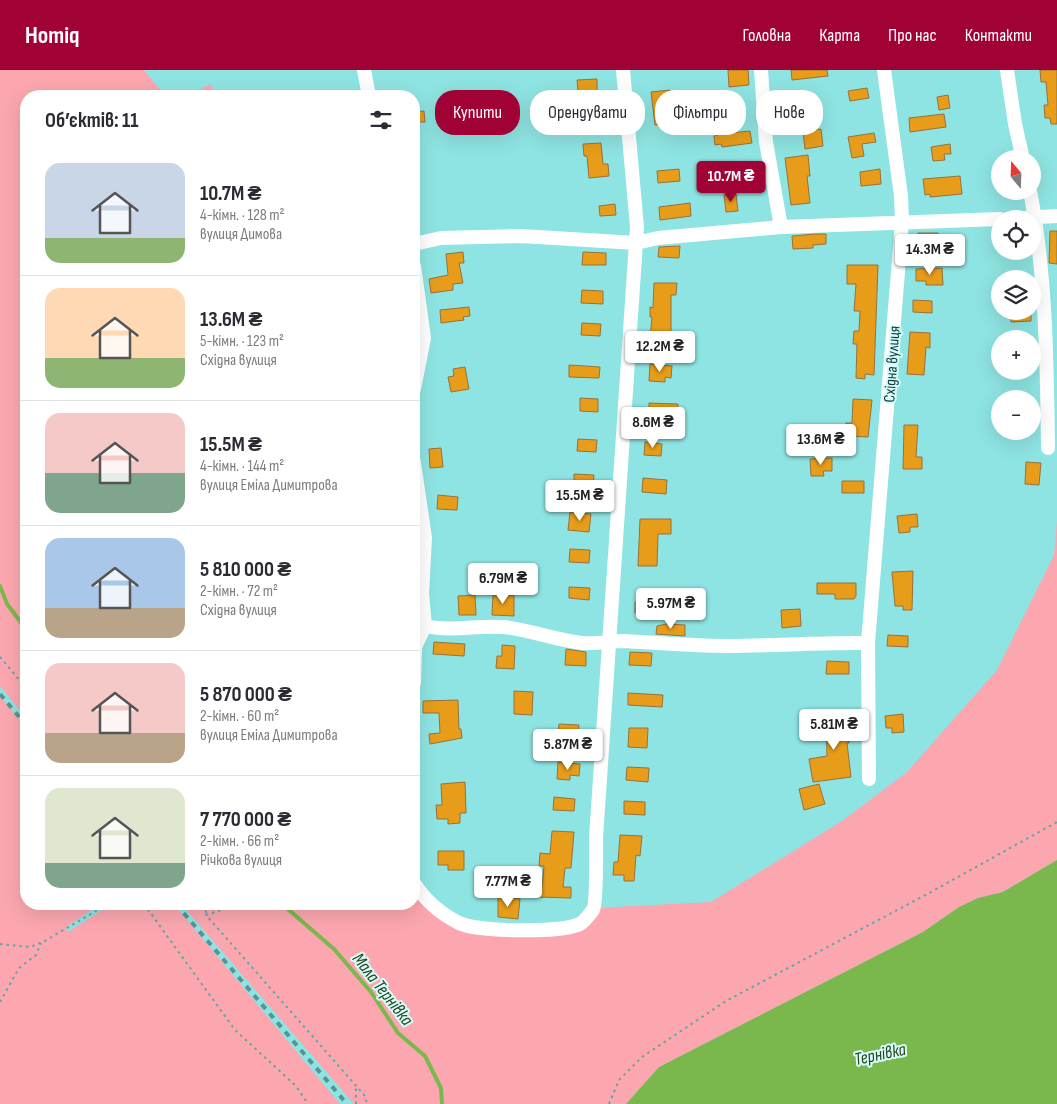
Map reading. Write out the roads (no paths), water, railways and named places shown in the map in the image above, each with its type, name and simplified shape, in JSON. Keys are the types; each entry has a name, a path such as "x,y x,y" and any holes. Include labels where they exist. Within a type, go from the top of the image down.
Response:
{"street":[{"path":"364,70 368,90"},
{"path":"420,892 442,913 461,924 504,929 550,930 581,923 594,908 596,838 637,227 623,70"},
{"path":"761,70 766,142 781,227"},
{"name":"Східна вулиця","path":"869,779 868,643 902,222 902,196 884,70"},
{"path":"1007,70 1021,150"},
{"path":"1041,218 1057,216"},
{"path":"420,243 441,238 521,236 636,243 658,238 781,227 991,219"},
{"path":"1039,260 1047,379 1048,448"},
{"path":"420,309 424,338 420,358"},
{"path":"420,503 425,538 422,594 425,626 420,636"},
{"path":"425,626 451,630 465,627 504,628 584,643 609,642 727,646 812,642 868,643"}],"water":[{"name":"Тернівка","path":"1057,860 1057,1104 626,1104 659,1067 923,932 959,907 978,898 1003,892"}],"waterway":[{"name":"Мала Тернівка","path":"0,586 7,604 20,621"},
{"name":"Мала Тернівка","path":"289,910 334,949 371,992 398,1033 425,1056 441,1088 442,1104"}],"railway":[{"path":"0,694 20,718"},
{"path":"181,910 347,1104"}]}
